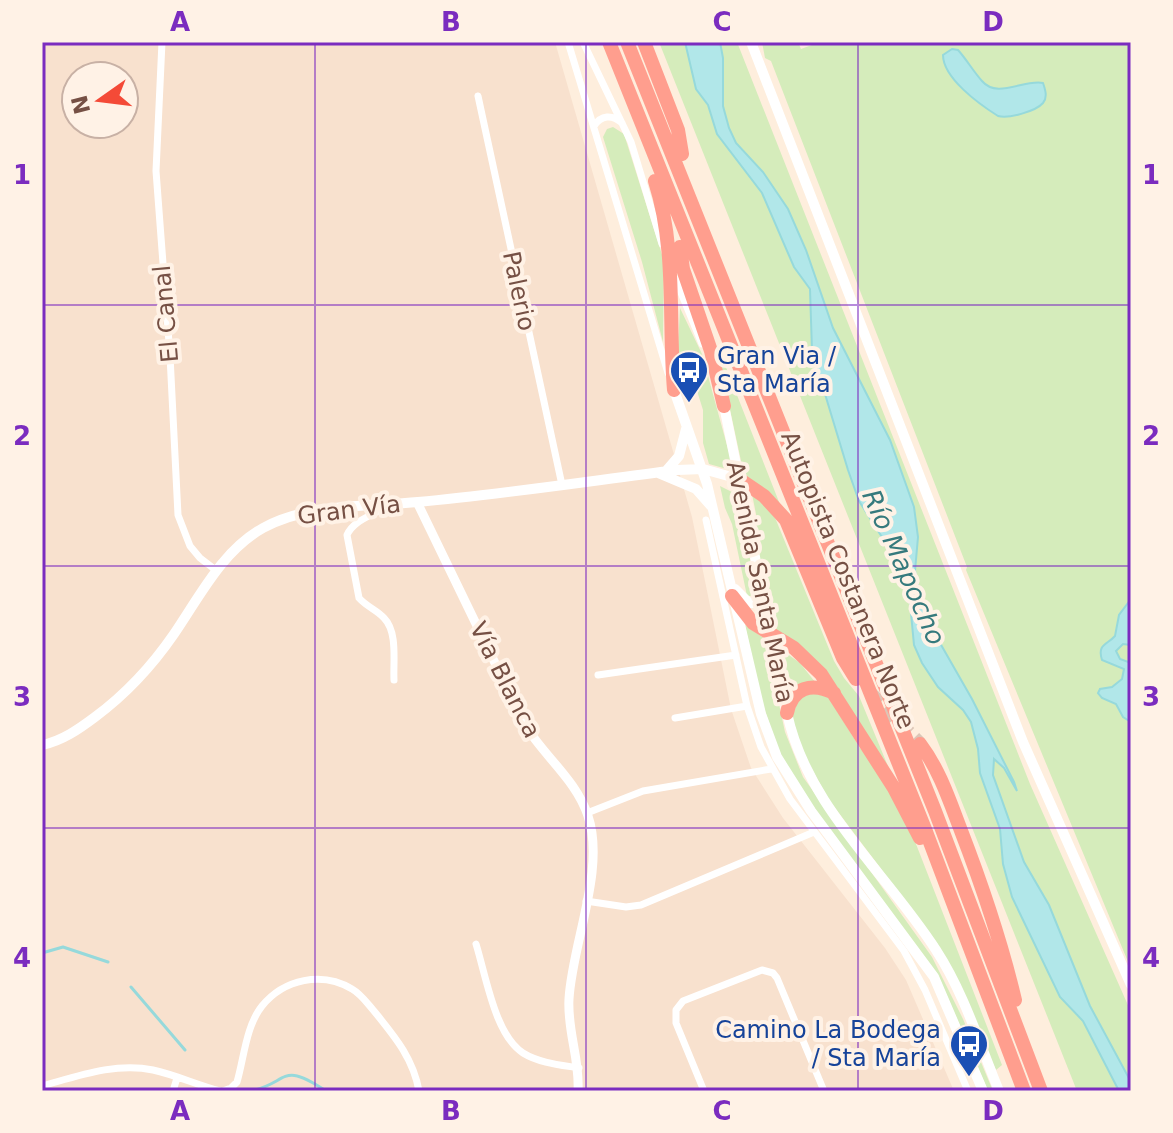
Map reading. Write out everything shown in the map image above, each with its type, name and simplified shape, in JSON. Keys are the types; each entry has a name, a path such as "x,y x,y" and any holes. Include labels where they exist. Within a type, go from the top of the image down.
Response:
{"highway":[{"name":"Autopista Costanera Norte","path":"609,42 964,932 1024,1091"},
{"name":"Autopista Costanera Norte","path":"627,42 935,811 1041,1091"},
{"path":"644,42 678,130 682,154"},
{"path":"644,130 666,224 672,270 674,390"},
{"path":"680,247 685,278 711,351 724,406"},
{"path":"739,479 764,496 786,520 843,658 856,679"},
{"path":"732,596 747,617 806,658 834,693 894,788 964,932"},
{"path":"787,713 792,698 802,689 819,687 834,693"},
{"path":"920,744 940,777 990,911 1012,989 1023,1044"}],"main road":[{"path":"754,42 1023,742 1131,985"},
{"name":"Avenida Santa María","path":"674,390 703,469 761,714 777,757 811,811 934,977 983,1091"},
{"name":"Avenida Santa María","path":"724,406 787,713 799,754 825,803 942,960 999,1091"},
{"path":"661,472 679,456 687,427"},
{"name":"Gran Vía","path":"42,745 77,730 130,688 165,647 217,571 244,540 274,522 308,512 661,472 703,469 739,479"},
{"name":"Gran Vía","path":"661,472 696,489 714,509"},
{"path":"729,581 749,603 756,603 763,595"}],"street":[{"name":"El Canal","path":"162,42 156,171 178,515 190,546 217,571"},
{"name":"Avenida Santa María","path":"568,42 674,390"},
{"name":"Avenida Santa María","path":"583,42 623,123 665,254 724,406"},
{"name":"Palerio","path":"478,96 562,485"},
{"path":"594,126 606,117 617,118 623,123"},
{"name":"Vía Blanca","path":"417,502 525,725 575,790 587,813 593,847 569,1002 570,1026 579,1068 578,1091"},
{"path":"388,504 377,514 355,523 347,535 359,598 382,615 392,633 394,680"},
{"name":"Avenida Santa María","path":"706,520 747,706 771,769 814,832 904,951 968,1091"},
{"path":"598,675 736,655"},
{"path":"675,718 747,706"},
{"path":"587,813 643,791 771,769"},
{"path":"586,901 626,907 641,905 814,832"},
{"path":"476,944 500,1023 513,1045 533,1059 579,1068"},
{"path":"704,1091 676,1023 676,1010 683,1001 762,970 773,973 777,978 824,1091"},
{"path":"42,1086 90,1073 126,1068 156,1071 222,1091 231,1088 237,1082 252,1024 263,1004 291,984 317,979 343,984 358,993 407,1053 419,1091"},
{"path":"173,1091 177,1078"}],"shaded area":[{"path":"42,42 555,42 692,517 731,709 751,768 783,818 885,948 906,980 954,1091 42,1091"}],"green space":[{"path":"659,42 737,42 1030,784 1131,1012 1131,1091 1077,1091"},
{"path":"762,42 798,42 801,49 820,42 1131,42 1131,969 966,570 771,61 765,58"},
{"path":"613,127 624,134 664,261 663,342 603,137 607,129"},
{"path":"680,308 702,354 734,471 709,464 703,443 703,410 693,378 682,364 678,348"},
{"path":"722,357 781,507 744,475 719,358"},
{"path":"720,486 738,495 757,596 747,596 732,524"},
{"path":"752,494 776,520 834,661 859,696 890,771 833,683 774,629 757,544"},
{"path":"745,625 765,639 785,732 803,777 932,957 963,1019 993,1091 988,1091 938,975 814,808 779,752 761,699"},
{"path":"779,648 800,663 815,682 788,695"},
{"path":"813,691 829,698 860,748 878,770 909,826 1002,1065 996,1070 937,943 829,800 803,753 792,717 799,698"}],"water":[{"name":"Río Mapocho","path":"685,42 720,42 723,106 729,128 736,143 763,172 788,209 833,328 890,440 914,507 918,537 915,571 920,595 936,636 1014,782 1017,791 1004,768 994,759 993,775 1024,862 1049,905 1090,1006 1131,1082 1131,1091 1119,1091 1083,1021 1060,997 1012,897 1003,864 1000,829 980,773 971,722 963,710 938,687 922,663 914,645 910,603 901,575 887,545 859,501 848,470 812,351 810,289 794,267 762,193 717,134 708,105 696,89"},
{"path":"952,49 958,50 988,86 1003,88 1043,83 1045,101 1022,114 998,116 972,97 949,73 943,55"},
{"path":"1131,599 1131,645 1123,644 1116,651 1120,659 1131,663 1131,722 1123,717 1116,704 1098,693 1100,689 1112,687 1122,679 1124,669 1102,660 1101,651 1115,636 1119,615"}],"waterway":[{"path":"42,953 63,947 108,962"},
{"path":"131,987 185,1050"},
{"path":"251,1091 292,1075 326,1091"}],"tunnel":[{"path":"870,693 920,744"}],"place":[{"name":"Gran Via / Sta María","path":"689,404"},
{"name":"Camino La Bodega / Sta María","path":"969,1078"}]}
